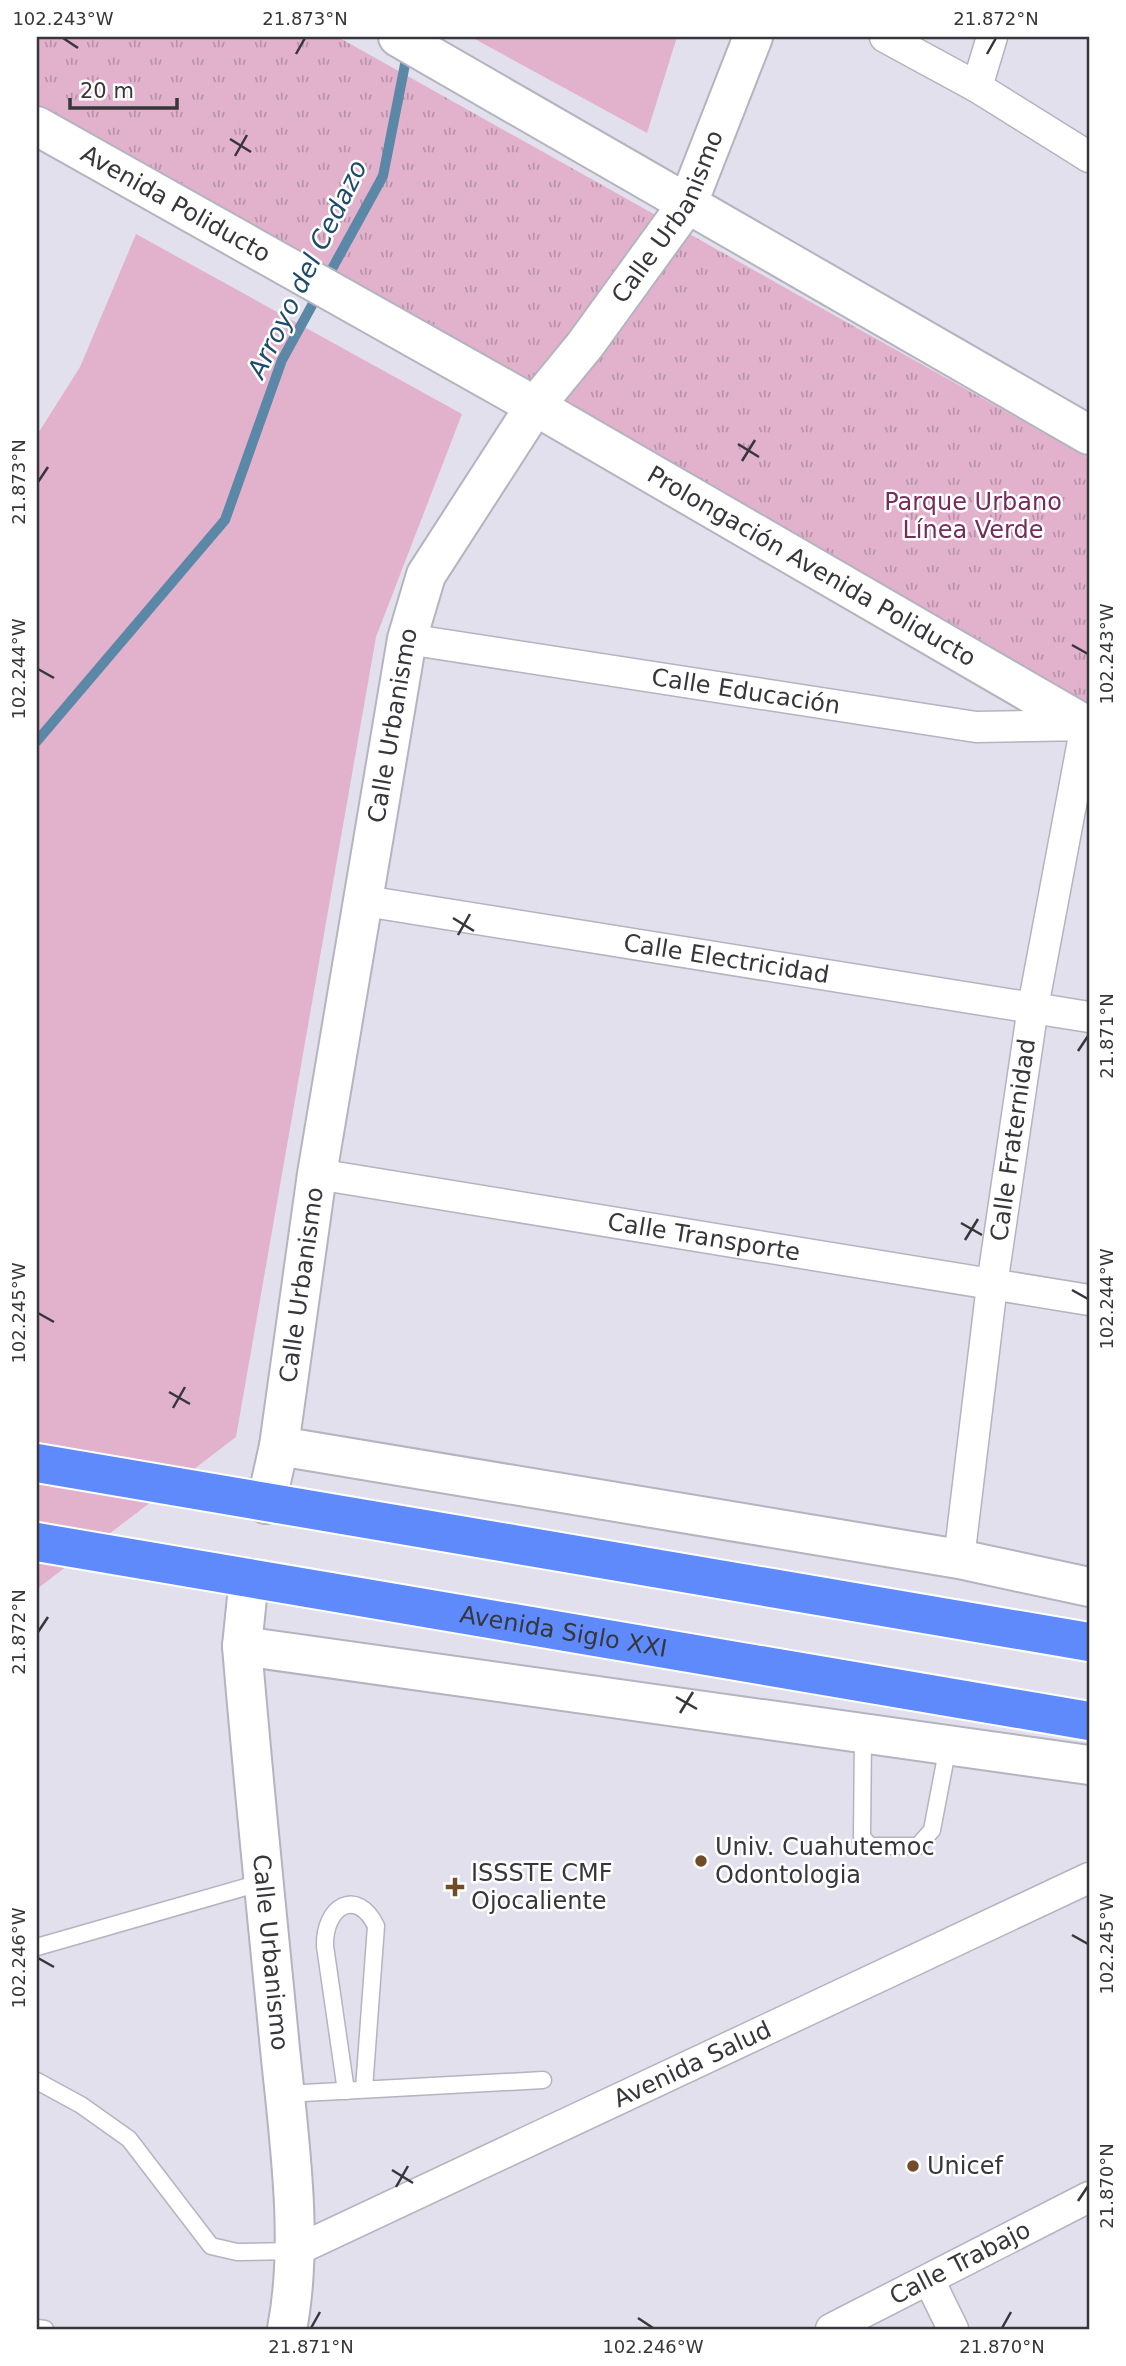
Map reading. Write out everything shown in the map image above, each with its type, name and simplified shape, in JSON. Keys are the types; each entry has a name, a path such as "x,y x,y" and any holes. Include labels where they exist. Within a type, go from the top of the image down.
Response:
{"highway":[{"path":"37,1463 1089,1642"},
{"name":"Avenida Siglo XXI","path":"37,1542 1089,1721"},
{"path":"1031,1632 1089,1618"}],"street":[{"path":"398,37 1089,435"},
{"name":"Calle Urbanismo","path":"266,1504 279,1446 317,1174 407,639 426,575 535,406 585,345 688,203 753,37"},
{"path":"885,37 977,87 1089,157"},
{"path":"977,87 992,37"},
{"name":"Avenida Poliducto","path":"37,126 535,406"},
{"name":"Prolongación Avenida Poliducto","path":"535,406 1087,726"},
{"name":"Calle Educación","path":"407,639 976,727 1087,726"},
{"name":"Calle Fraternidad","path":"959,1559 992,1285 1033,1007 1087,726"},
{"name":"Calle Electricidad","path":"365,901 1089,1017"},
{"name":"Calle Transporte","path":"317,1174 1089,1300"},
{"path":"279,1446 959,1559 1089,1587"},
{"name":"Calle Urbanismo","path":"250,1578 242,1646 285,2094 295,2251 294,2292 287,2329"},
{"path":"242,1646 1089,1765"},
{"name":"Avenida Salud","path":"295,2251 1089,1878"},
{"name":"Calle Trabajo","path":"831,2329 930,2281 1089,2197"},
{"path":"930,2281 953,2329"}],"lane":[{"path":"863,1734 862,1837 870,1846 918,1846 932,1830 948,1745"},
{"path":"37,1947 264,1882"},
{"path":"346,2091 324,1926 332,1913 345,1905 361,1908 371,1915 376,1926 364,2089"},
{"path":"285,2094 543,2080"},
{"path":"37,2081 81,2105 129,2140 211,2245 237,2252 295,2251"},
{"path":"37,2328 45,2329"}],"green space":[{"name":"Parque Urbano Línea Verde","path":"37,37 338,37 1089,458 1089,704 1060,692 769,519 37,104"},
{"path":"471,37 677,37 647,133"},
{"path":"136,234 462,414 376,637 236,1437 37,1589 37,435 80,367"}],"waterway":[{"name":"Arroyo del Cedazo","path":"37,741 225,520 282,360 383,176 408,49"}],"place":[{"name":"Univ. Cuahutemoc Odontologia","path":"701,1861"},
{"name":"ISSSTE CMF Ojocaliente","path":"455,1887"},
{"name":"Unicef","path":"913,2166"}]}
